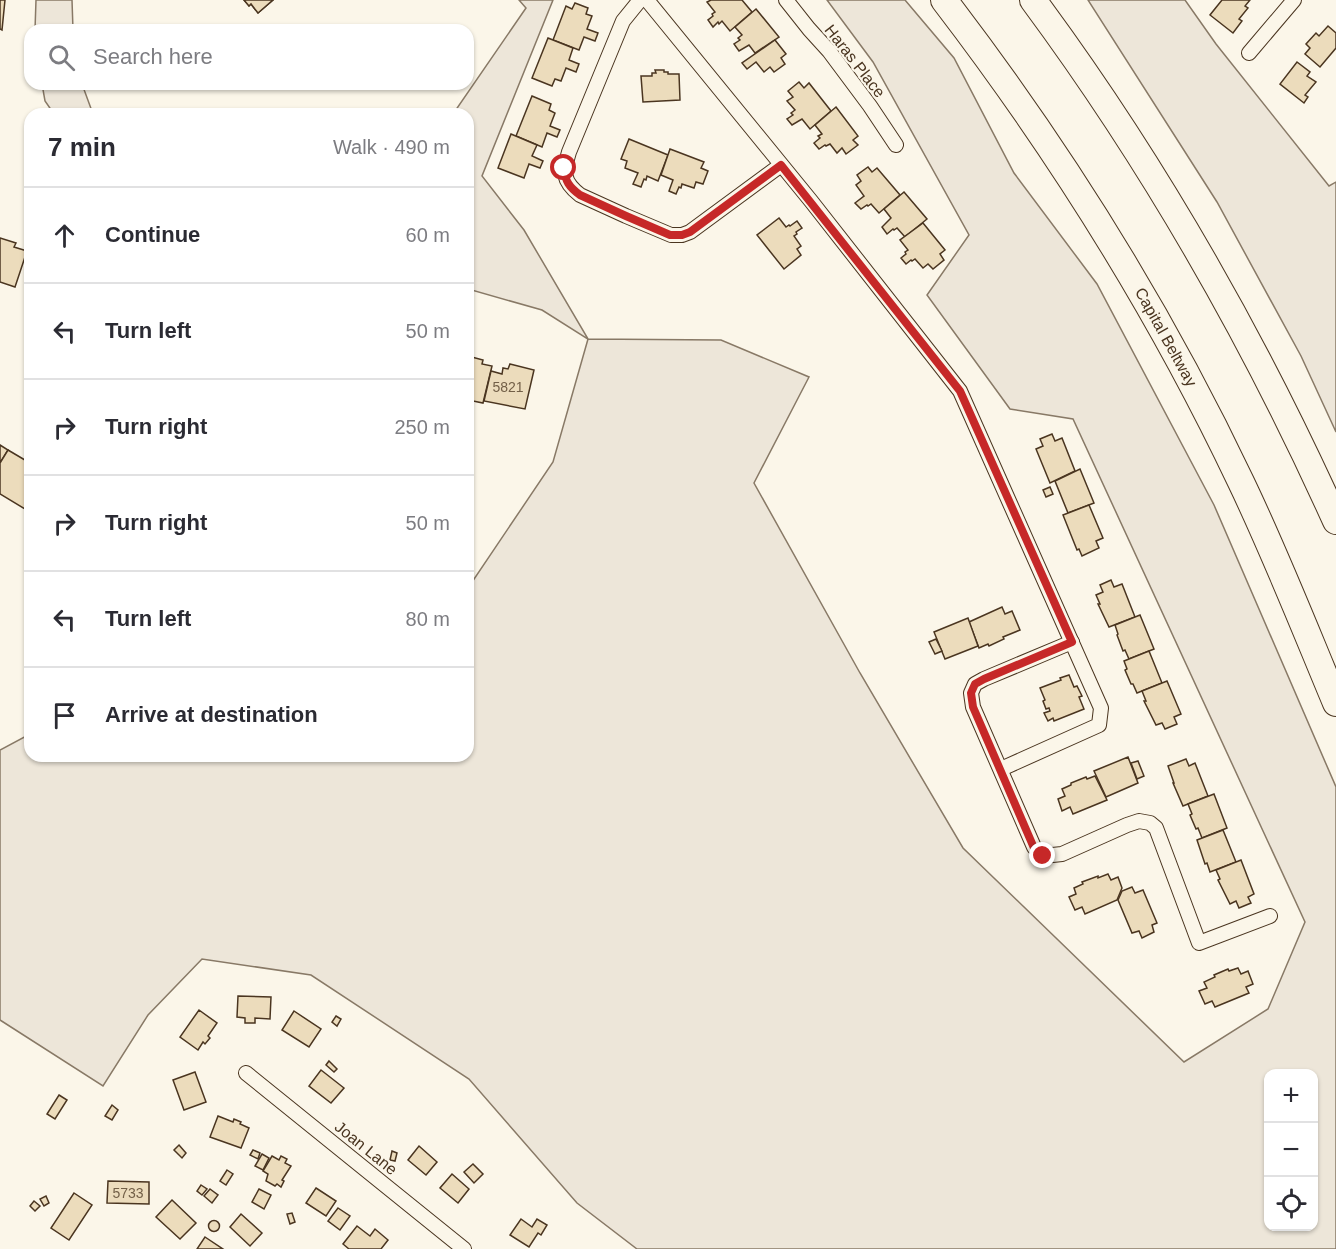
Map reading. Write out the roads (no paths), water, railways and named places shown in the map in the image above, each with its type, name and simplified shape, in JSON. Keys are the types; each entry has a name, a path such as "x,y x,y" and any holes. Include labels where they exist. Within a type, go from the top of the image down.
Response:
{"highway":[{"name":"Capital Beltway","path":"944,0 1056,155 1149,305 1194,387 1241,482 1284,576 1336,703"},
{"path":"1033,0 1117,119 1164,192 1260,362 1307,456 1336,521"}],"street":[{"path":"640,0 623,21 569,152 564,168 565,180 572,189 580,195 650,227 670,235 682,235 690,232 781,165"},
{"path":"647,0 960,391 1101,708 1099,725 1000,769"},
{"name":"Haras Place","path":"786,0 829,51 896,144"},
{"path":"1249,53 1294,0"},
{"path":"1072,642 984,679 975,684 971,693 973,707 1034,848 1043,856 1062,854 1127,825 1139,821 1150,823 1156,828 1199,943 1270,916"},
{"name":"Joan Lane","path":"246,1073 459,1248"}]}
